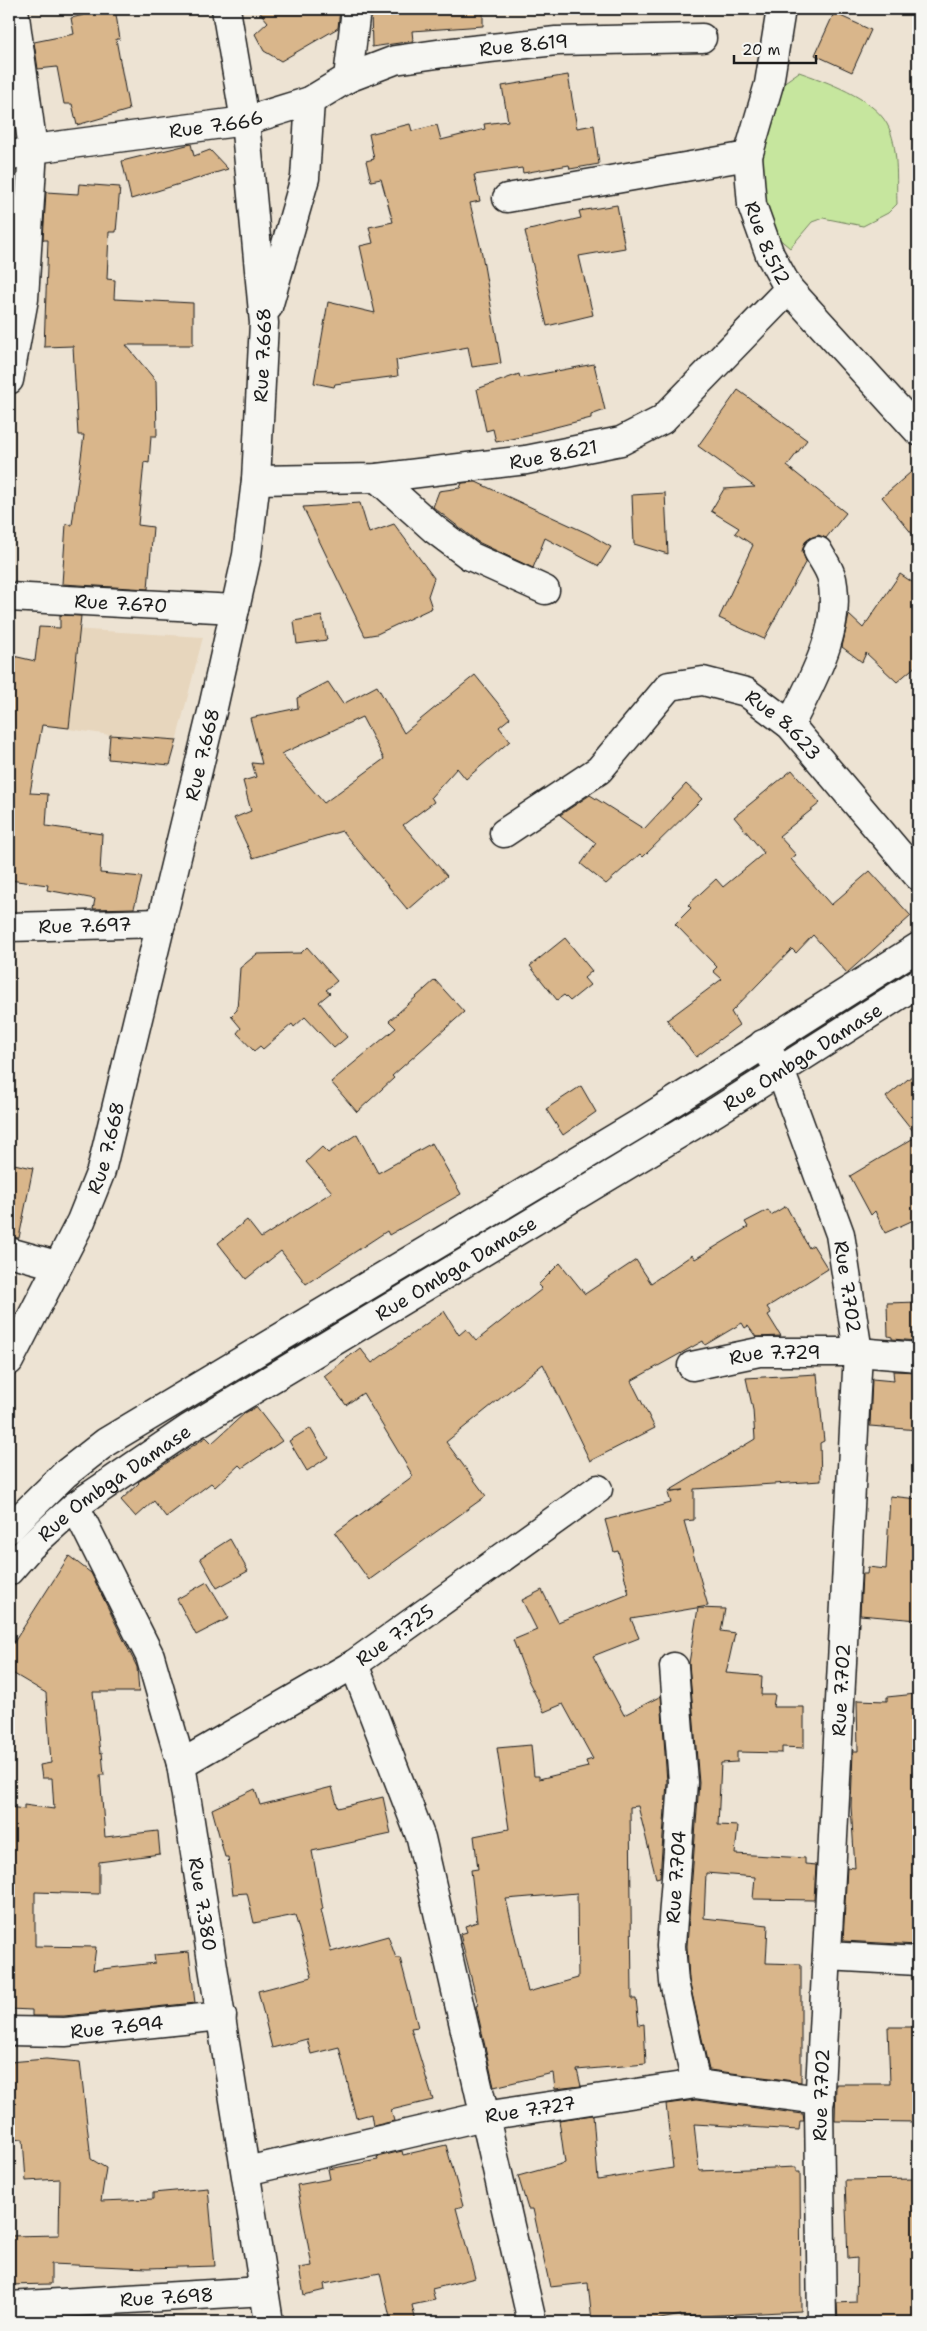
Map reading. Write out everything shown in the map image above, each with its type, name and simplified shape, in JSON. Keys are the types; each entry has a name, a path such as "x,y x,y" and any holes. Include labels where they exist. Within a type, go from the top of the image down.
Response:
{"street":[{"path":"9,380 24,299 21,153 14,9"},
{"name":"Rue 7.668","path":"9,1361 56,1265 81,1221 101,1171 247,555 256,480 264,323 245,121 226,9"},
{"path":"348,78 356,9"},
{"name":"Rue 8.512","path":"781,9 769,84 748,156 752,205 770,255 789,289 918,431"},
{"name":"Rue 8.619","path":"348,78 395,60 444,53 556,41 702,38"},
{"name":"Rue 7.666","path":"21,153 245,121 310,101 348,78"},
{"path":"264,323 305,178 310,101"},
{"path":"507,198 748,156"},
{"name":"Rue 8.621","path":"256,480 377,478 526,460 621,441 662,420 789,289"},
{"path":"377,478 434,529 470,556 545,590"},
{"path":"790,725 824,654 832,616 832,578 818,551"},
{"name":"Rue 7.670","path":"9,598 235,609"},
{"name":"Rue 8.623","path":"504,833 599,770 669,686 703,681 746,692 790,725 918,876"},
{"name":"Rue 7.697","path":"9,927 161,923"},
{"name":"Rue Ombga Damase","path":"9,1529 65,1474 106,1442 640,1124 918,947"},
{"name":"Rue Ombga Damase","path":"9,1571 30,1547 75,1506 188,1430 709,1116 918,983"},
{"name":"Rue 7.702","path":"763,1044 780,1070 840,1234 858,1352 820,2100 822,2322"},
{"path":"9,1252 56,1265"},
{"name":"Rue 7.729","path":"692,1366 759,1352 858,1352 918,1357"},
{"name":"Rue 7.725","path":"181,1764 354,1664 598,1490"},
{"name":"Rue 7.380","path":"75,1506 150,1656 181,1764 270,2322"},
{"path":"354,1664 421,1838 532,2322"},
{"name":"Rue 7.704","path":"674,1667 683,1782 671,1946 674,1982 696,2084"},
{"path":"827,1956 918,1961"},
{"name":"Rue 7.694","path":"9,2031 65,2032 222,2016"},
{"name":"Rue 7.727","path":"246,2171 484,2116 696,2084 820,2100"},
{"name":"Rue 7.698","path":"9,2306 264,2291"}],"shaded area":[{"path":"39,627 203,637 170,765 108,759 110,735 28,723"}],"green space":[{"path":"799,72 822,80 860,98 871,106 887,124 895,153 897,204 888,213 863,226 823,218 812,222 790,248 771,232 754,172 779,86"}],"building":[{"path":"83,9 115,9 120,39 116,39 129,110 77,125 72,104 64,104 57,67 38,69 34,42 74,34 71,18 84,15"},
{"path":"257,9 340,9 338,28 281,61 264,51 255,34 268,22"},
{"path":"371,9 483,9 483,26 412,31 413,41 372,47"},
{"path":"834,13 871,30 852,72 815,55"},
{"path":"568,75 577,128 594,125 599,164 570,169 569,165 523,173 522,168 474,175 480,201 470,203 482,254 501,363 472,367 468,347 396,360 398,376 335,384 334,387 314,383 328,302 375,313 360,246 373,243 369,227 393,222 381,179 371,181 366,161 374,159 369,134 410,124 412,131 437,125 441,140 485,129 484,124 508,121 502,86"},
{"path":"191,144 194,156 210,150 228,169 131,199 122,161"},
{"path":"79,184 120,187 116,232 109,232 107,279 115,280 114,299 193,303 193,345 126,345 156,381 157,436 151,436 149,463 144,462 138,525 153,527 148,589 62,584 66,524 72,525 84,435 78,435 73,346 44,347 48,240 43,240 46,192 78,194"},
{"path":"617,205 625,248 579,256 593,315 547,326 525,231 581,218 579,211"},
{"path":"594,364 605,410 591,415 591,418 532,433 532,435 496,442 493,429 486,431 477,389 519,374 520,378"},
{"path":"738,390 807,440 787,466 846,513 826,538 818,535 805,542 802,551 806,561 764,639 719,618 753,545 735,533 739,528 711,511 724,489 755,487 698,446"},
{"path":"918,466 918,541 882,497"},
{"path":"476,482 589,534 611,547 599,566 545,538 533,568 478,542 433,507 439,491 460,488 462,483"},
{"path":"665,493 668,554 634,544 632,495"},
{"path":"360,503 369,533 394,524 434,578 428,596 432,608 377,634 365,636 303,507"},
{"path":"900,574 918,586 918,664 897,682 866,653 862,662 842,647 849,615 863,628"},
{"path":"60,615 81,616 69,728 42,725 30,793 48,794 46,826 102,834 100,873 142,877 134,908 93,909 95,899 47,890 48,885 9,880 9,655 35,661 39,627 60,628"},
{"path":"322,616 327,640 297,644 294,621"},
{"path":"475,675 510,718 499,727 510,741 466,779 457,768 431,797 434,802 403,825 447,876 408,910 342,831 253,858 234,818 251,811 243,781 256,777 252,763 262,764 250,718 298,708 297,698 328,682 343,704 377,686 404,733","holes":["362,717 384,759 324,803 281,754"]},
{"path":"110,735 177,740 170,765 108,759"},
{"path":"792,770 820,803 779,836 796,855 791,859 831,905 870,871 911,916 847,973 813,935 796,953 792,949 731,1012 739,1025 696,1057 667,1020 722,979 713,971 717,967 675,924 691,908 688,905 716,879 723,887 764,853 734,817"},
{"path":"686,784 702,799 643,857 640,854 606,884 581,864 596,843 560,815 590,795 644,829"},
{"path":"565,938 592,971 584,978 590,985 570,1001 564,995 557,1000 530,966"},
{"path":"307,947 337,981 326,990 330,993 319,1002 347,1037 334,1048 305,1017 294,1027 292,1024 263,1049 260,1046 254,1051 237,1033 241,1028 231,1016 237,1010 240,968 257,954 301,953"},
{"path":"435,980 464,1012 392,1076 394,1078 357,1112 331,1082 396,1028 389,1021"},
{"path":"918,1071 918,1218 885,1233 875,1211 871,1215 850,1176 917,1136 886,1097"},
{"path":"581,1086 596,1112 563,1135 546,1109"},
{"path":"357,1134 378,1173 432,1143 461,1194 389,1235 387,1231 306,1284 281,1251 246,1279 218,1243 247,1220 261,1238 332,1192 306,1162 322,1147 328,1153"},
{"path":"9,1163 33,1168 19,1238 9,1237"},
{"path":"786,1206 809,1248 813,1245 828,1269 767,1307 771,1313 768,1315 781,1336 756,1337 748,1326 745,1328 742,1323 705,1345 703,1341 631,1381 655,1428 590,1461 543,1364 446,1442 486,1496 369,1580 335,1533 413,1476 363,1393 346,1405 324,1376 360,1348 372,1363 444,1311 459,1335 466,1329 476,1341 542,1289 538,1285 560,1263 585,1294 636,1260 651,1283 692,1255 695,1259 748,1227 745,1222 768,1210 771,1215"},
{"path":"918,1302 918,1341 892,1339 892,1337 888,1336 887,1303"},
{"path":"893,1371 918,1372 918,1430 870,1426 872,1379 894,1381"},
{"path":"817,1374 824,1441 820,1443 821,1481 694,1489 694,1520 684,1521 708,1606 631,1619 639,1638 593,1656 624,1715 661,1696 667,1782 660,1877 656,1878 638,1806 630,1807 632,1999 636,1999 639,2025 644,2024 646,2064 577,2070 581,2086 555,2089 553,2073 494,2087 476,2006 478,2005 460,1934 467,1932 465,1926 477,1922 471,1870 478,1869 474,1836 509,1829 497,1748 531,1745 534,1776 539,1776 539,1779 588,1767 586,1761 593,1759 563,1704 544,1712 529,1682 513,1640 537,1630 522,1600 542,1590 558,1622 629,1594 618,1551 614,1552 605,1520 671,1503 668,1493 684,1490 669,1491 755,1439 753,1410 746,1378","holes":["577,1893 578,1978 528,1992 506,1899"]},
{"path":"256,1407 282,1441 242,1468 239,1465 215,1487 211,1483 166,1517 154,1501 136,1517 121,1500 138,1482 206,1437 212,1443 245,1413"},
{"path":"310,1428 328,1457 307,1471 289,1441"},
{"path":"890,1496 918,1499 918,1620 860,1615 862,1574 867,1574 868,1567 886,1569"},
{"path":"230,1539 248,1571 217,1588 200,1558"},
{"path":"69,1556 91,1573 137,1667 139,1692 93,1692 104,1775 100,1775 105,1837 158,1831 160,1854 99,1862 99,1894 35,1892 35,1946 96,1947 93,1970 155,1963 154,1955 189,1952 195,2003 64,2016 32,2016 32,2010 9,2009 9,1807 24,1809 24,1805 54,1809 52,1778 42,1778 40,1765 51,1763 46,1693 9,1671 9,1650"},
{"path":"207,1582 229,1618 196,1635 177,1599"},
{"path":"698,1608 725,1609 721,1631 735,1633 726,1673 762,1676 761,1695 775,1695 773,1707 804,1707 804,1748 782,1747 782,1753 737,1752 737,1762 721,1763 718,1825 738,1826 735,1854 805,1858 805,1864 816,1865 814,1900 753,1899 755,1877 706,1873 704,1918 768,1925 766,1963 801,1964 801,2082 709,2070 689,1980 687,1946 699,1783 689,1663"},
{"path":"916,1694 916,1702 918,1702 918,1945 843,1941 847,1867 855,1868 851,1806 853,1751 858,1751 857,1700 887,1701 887,1697"},
{"path":"332,1787 338,1808 383,1797 391,1834 312,1851 323,1909 321,1910 331,1952 388,1936 396,1958 400,1958 418,2027 411,2028 433,2100 391,2110 394,2121 373,2126 371,2114 356,2118 339,2047 311,2054 307,2039 272,2048 258,1991 312,1977 295,1915 254,1923 247,1893 233,1894 228,1857 225,1857 212,1809 255,1789 260,1805"},
{"path":"888,2027 918,2027 918,2122 835,2121 836,2084 890,2084"},
{"path":"46,2059 80,2062 91,2159 106,2168 101,2201 153,2199 153,2193 208,2188 215,2266 148,2268 51,2264 51,2284 9,2285 9,2236 59,2235 60,2179 26,2181 23,2139 9,2140 9,2062"},
{"path":"696,2100 803,2114 804,2121 800,2121 799,2130 694,2124 699,2171 796,2167 796,2172 800,2172 801,2311 681,2317 681,2315 645,2322 592,2322 588,2283 550,2287 533,2209 528,2209 518,2176 565,2163 559,2120 593,2115 598,2180 673,2168 666,2104"},
{"path":"446,2145 463,2206 456,2208 475,2278 432,2289 435,2300 412,2305 416,2322 391,2322 380,2273 324,2284 325,2290 304,2295 299,2268 312,2266 297,2185 330,2179 328,2169 378,2160 377,2157 402,2151 403,2155"},
{"path":"918,2179 917,2322 838,2322 837,2303 856,2302 857,2258 848,2259 845,2180"}]}
